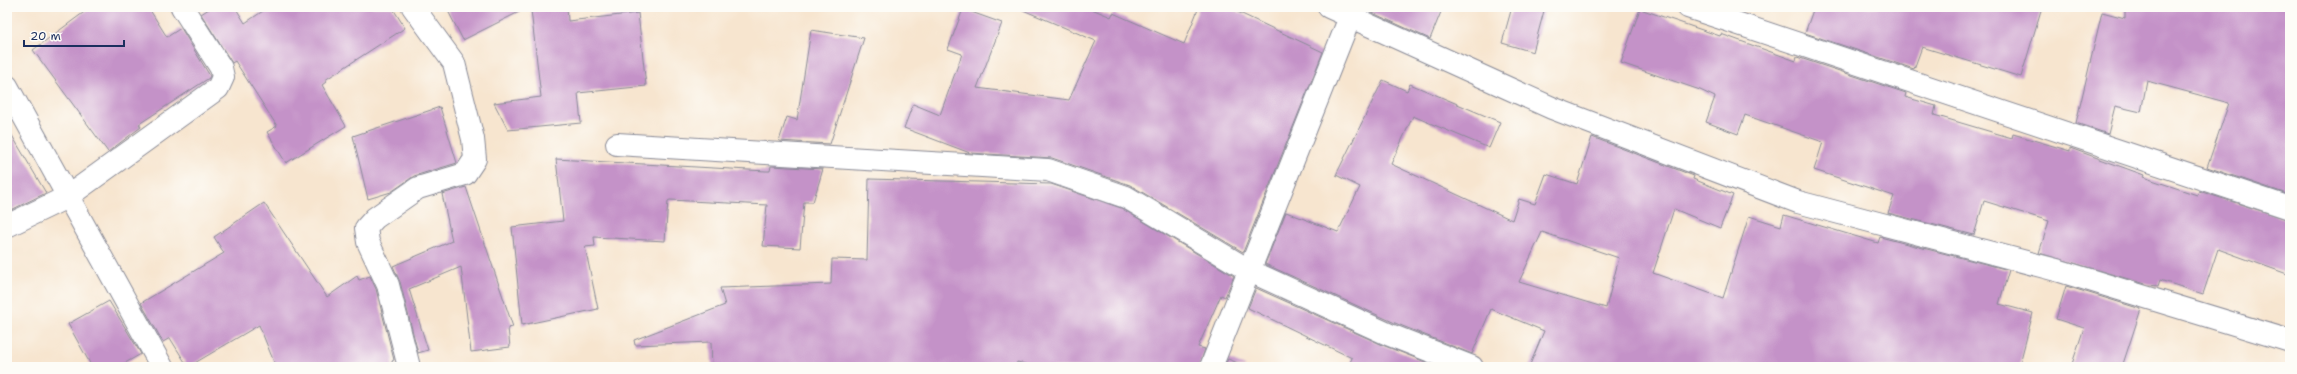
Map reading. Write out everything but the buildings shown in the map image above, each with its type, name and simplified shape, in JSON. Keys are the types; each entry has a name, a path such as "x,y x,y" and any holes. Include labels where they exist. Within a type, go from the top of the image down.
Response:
{"street":[{"path":"7,226 67,197 218,88 222,77 221,68 182,7"},
{"path":"409,367 388,285 368,242 366,228 375,218 418,188 465,174 476,159 473,139 454,64 413,7"},
{"path":"1329,7 1352,12 1552,108 1798,202 2060,271 2290,341"},
{"path":"1688,7 2290,208"},
{"path":"1210,367 1250,271 1352,12"},
{"path":"7,86 162,367"},
{"path":"617,144 1048,170 1126,197 1250,271 1390,335 1472,367"}]}
